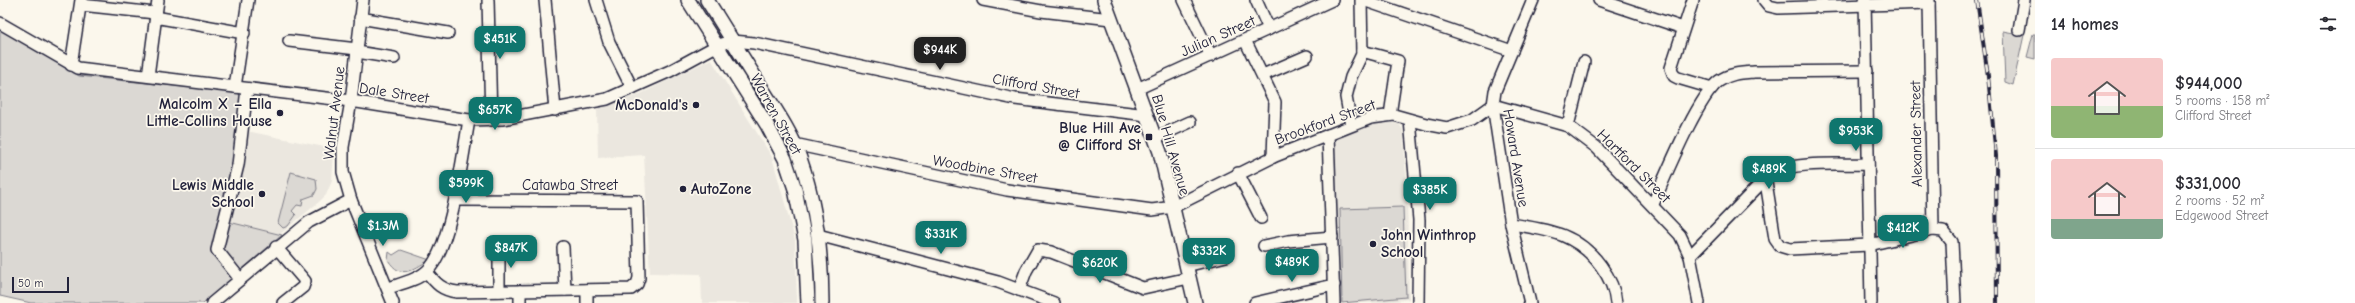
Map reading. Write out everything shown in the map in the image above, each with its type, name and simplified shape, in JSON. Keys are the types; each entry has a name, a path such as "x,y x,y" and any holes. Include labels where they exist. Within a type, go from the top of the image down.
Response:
{"main road":[{"name":"Warren Street","path":"688,0 718,45 785,159 794,189 805,240 808,303"},
{"name":"Warren Street","path":"707,0 794,144 805,174 818,235 822,270 822,303"},
{"name":"Blue Hill Avenue","path":"1104,0 1155,138 1173,207 1195,303"}],"street":[{"path":"148,76 158,0"},
{"path":"235,87 248,0"},
{"name":"Walnut Avenue","path":"363,0 342,162 344,180 351,200 393,303"},
{"path":"488,0 491,120"},
{"path":"545,0 555,110"},
{"path":"596,0 609,42 632,88"},
{"path":"983,0 1042,11 1111,19"},
{"path":"1184,0 1211,56"},
{"path":"1256,0 1269,29"},
{"name":"Julian Street","path":"1137,89 1332,0"},
{"path":"1351,125 1346,106 1347,87 1362,51 1362,0 1512,51"},
{"name":"Howard Avenue","path":"1530,303 1511,224 1493,106 1496,91 1534,0"},
{"path":"1598,0 1683,28"},
{"path":"1693,0 1671,68 1672,73 1678,78 1712,88"},
{"path":"1764,0 1769,6 1778,8 1929,1"},
{"path":"2019,30 2024,0"},
{"name":"Alexander Street","path":"1929,1 1933,230"},
{"path":"71,65 81,2 244,33"},
{"path":"1865,3 1871,303"},
{"path":"360,18 448,33"},
{"name":"Dale Street","path":"0,23 71,65 247,89 351,101 469,120 491,120 555,110 607,99 718,45 733,41"},
{"path":"1245,40 1275,102 1273,157"},
{"path":"289,41 394,58"},
{"name":"Clifford Street","path":"733,41 754,43 1015,99 1147,116"},
{"path":"1362,51 1398,61 1390,115"},
{"path":"1263,75 1307,56"},
{"path":"1568,126 1584,62"},
{"path":"1653,204 1700,106 1712,88 1725,77 1738,73 1867,71"},
{"path":"240,279 217,250 238,165 247,89"},
{"name":"Brookford Street","path":"1173,207 1238,173 1273,157 1351,125 1382,115 1390,115 1447,128 1472,120 1493,106"},
{"name":"Hartford Street","path":"1493,106 1568,126 1596,147 1653,204 1680,235 1690,256 1699,303"},
{"path":"388,288 427,272 437,261 455,200 469,120"},
{"path":"1410,120 1419,220 1418,303"},
{"path":"1155,138 1190,122"},
{"path":"1328,135 1334,303"},
{"name":"Woodbine Street","path":"794,144 1007,190 1152,210 1173,207"},
{"path":"1690,256 1716,232 1765,176 1781,168 1868,164"},
{"path":"1238,173 1261,218"},
{"path":"1765,176 1769,192 1773,231 1775,239 1780,246 1790,249 1869,245 1933,230 1943,231 1952,242 1954,303"},
{"path":"217,302 240,279 309,222 351,200"},
{"name":"Catawba Street","path":"455,200 636,201 639,278 637,284 631,289 587,290"},
{"path":"1511,224 1564,235 1584,246 1605,272 1612,285 1616,303"},
{"path":"818,235 998,282 1054,303"},
{"path":"1264,246 1288,241 1332,237"},
{"path":"499,247 499,291"},
{"path":"563,247 565,290"},
{"path":"276,248 302,275 305,282 298,291 284,303"},
{"path":"1020,290 1026,271 1038,250 1051,252 1143,288 1188,272 1226,256"},
{"path":"427,272 439,287 453,292 587,290 587,303"},
{"path":"1255,303 1334,285"},
{"path":"520,291 520,303"},
{"path":"453,292 454,303"}],"shaded area":[{"path":"0,28 79,76 242,93 225,221 282,235 203,303 31,303 0,296"},
{"path":"2003,31 2024,35 2013,85 2005,82"},
{"path":"2033,34 2035,34 2035,59 2027,57"},
{"path":"711,59 772,157 795,240 797,303 702,303 701,274 650,273 644,155 598,158 597,109 640,94"},
{"name":"John Winthrop School","path":"1384,122 1399,124 1403,130 1407,189 1409,299 1385,303 1339,303 1334,143 1338,137 1372,124"},
{"path":"247,131 334,149 332,181 326,195 320,201 225,280 224,240"},
{"path":"291,172 316,179 317,189 314,195 303,199 302,206 297,205 292,211 296,215 288,226 283,228 278,223"},
{"path":"1403,207 1406,297 1342,303 1340,209"},
{"path":"401,250 430,260 403,272 393,266 388,260 389,252 393,255"}],"railway":[{"path":"1977,0 1988,76 1996,156 1997,303"}],"place":[{"name":"McDonald's","path":"696,105"},
{"name":"Malcolm X – Ella Little-Collins House","path":"280,113"},
{"name":"Blue Hill Ave @ Clifford St","path":"1149,137"},
{"name":"AutoZone","path":"683,189"},
{"name":"Lewis Middle School","path":"262,194"},
{"name":"John Winthrop School","path":"1373,244"}]}
